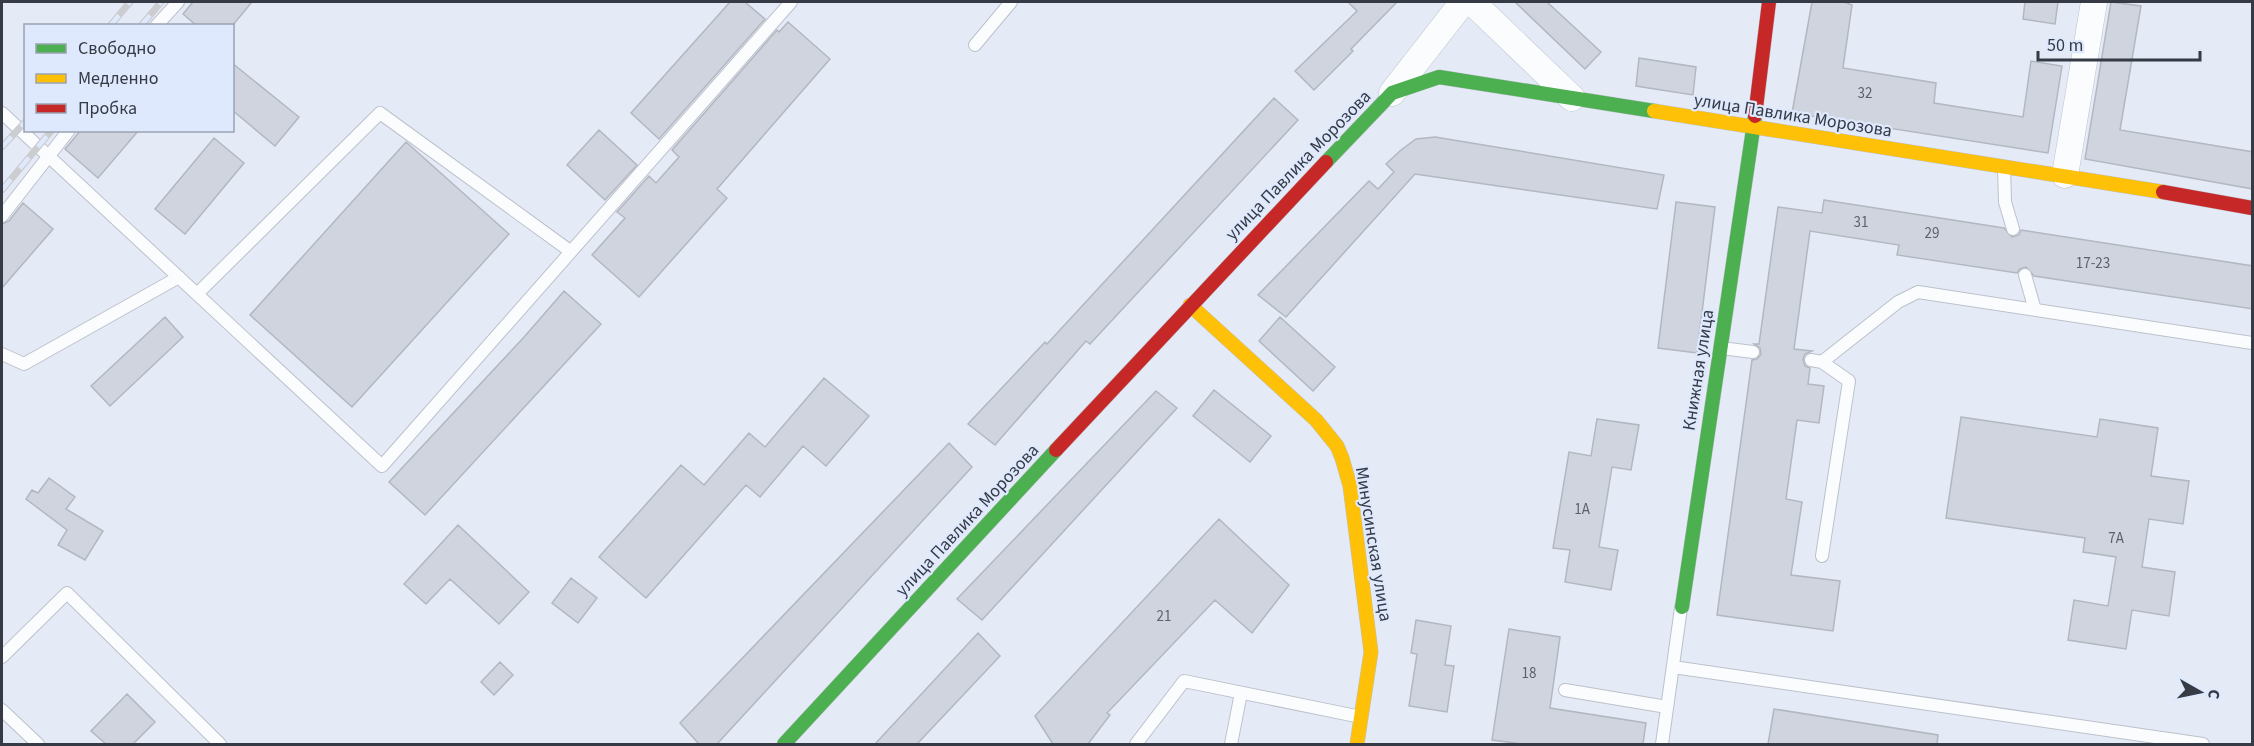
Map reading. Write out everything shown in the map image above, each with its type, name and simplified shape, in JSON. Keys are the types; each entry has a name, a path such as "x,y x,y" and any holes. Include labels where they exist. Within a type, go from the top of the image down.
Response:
{"street":[{"path":"1392,93 1462,2"},
{"path":"1472,2 1572,98"},
{"name":"Книжная улица","path":"1682,607 1754,128 1768,2"},
{"path":"2065,175 2094,2"},
{"name":"улица Павлика Морозова","path":"784,744 1190,305 1392,93 1439,77 2065,175 2253,208"},
{"name":"Минусинская улица","path":"1190,305 1316,420 1337,446 1342,458 1350,486 1371,652 1357,744"}],"lane":[{"path":"158,24 178,2"},
{"path":"2,113 382,466 791,2"},
{"path":"975,45 1011,2"},
{"path":"197,294 380,113 570,251"},
{"path":"2,216 67,132"},
{"path":"2004,166 2006,202 2013,229"},
{"path":"2025,275 2035,310"},
{"path":"2,354 24,364 179,277"},
{"path":"1822,556 1849,381 1817,361 1898,303 1918,292 2253,343"},
{"path":"1720,347 1753,352"},
{"path":"2,657 66,593 220,744"},
{"name":"Книжная улица","path":"1662,744 1682,607"},
{"path":"1673,667 2203,744"},
{"path":"1136,744 1184,681 1361,717"},
{"path":"1564,690 1667,707"},
{"path":"1231,744 1240,693"},
{"path":"2,710 38,744"}],"building":[{"path":"193,2 252,2 234,24 195,24 183,14"},
{"path":"730,2 745,2 765,19 659,139 631,113"},
{"path":"1348,2 1397,2 1314,90 1295,71 1357,11"},
{"path":"1515,2 1547,2 1601,52 1585,69"},
{"path":"1812,2 1844,2 1852,5 1843,68 1936,83 1934,103 2023,117 2031,61 2062,66 2048,153 1792,113"},
{"path":"2025,2 2058,2 2055,24 2023,19"},
{"path":"2111,2 2141,6 2120,130 2253,152 2253,189 2085,159"},
{"path":"788,22 830,59 717,189 727,198 639,297 592,255 625,218 617,212 649,176 656,183 679,157 672,150 777,30 779,32"},
{"path":"1639,58 1696,67 1693,95 1636,86"},
{"path":"234,65 299,117 275,146 234,112"},
{"path":"1274,98 1298,120 1090,344 1086,341 995,445 968,424 1045,342 1047,344"},
{"path":"599,130 637,165 605,200 567,165"},
{"path":"79,132 137,132 98,178 65,149"},
{"path":"1435,137 1664,175 1657,209 1415,174 1286,317 1258,295 1369,181 1378,189 1394,172 1386,164 1401,150 1416,139"},
{"path":"214,138 244,163 185,234 155,209"},
{"path":"406,142 509,234 352,407 250,315"},
{"path":"1824,200 2004,228 2012,237 2019,235 2021,230 2253,266 2253,309 2034,276 2026,267 2017,273 1897,255 1899,245 1810,231 1794,349 1812,351 1805,354 1803,359 1805,366 1810,368 1808,384 1824,386 1819,423 1797,420 1786,499 1802,502 1791,575 1840,581 1833,631 1717,615 1752,360 1757,359 1761,354 1760,348 1754,344 1759,344 1778,207 1822,213"},
{"path":"1676,202 1715,207 1697,353 1658,348"},
{"path":"23,203 53,229 2,288 2,224 9,221"},
{"path":"564,291 601,324 425,515 389,482"},
{"path":"165,317 183,337 110,406 91,386"},
{"path":"1280,317 1335,367 1313,391 1259,341"},
{"path":"824,378 869,416 826,466 803,446 760,497 746,485 646,598 599,557 681,465 704,485 749,433 765,447"},
{"path":"1214,390 1271,436 1250,462 1193,416"},
{"path":"1156,391 1177,408 982,620 957,599"},
{"path":"1961,417 2097,437 2100,419 2158,428 2151,476 2189,481 2183,524 2149,519 2142,567 2175,572 2169,616 2132,610 2126,649 2068,640 2074,600 2108,606 2116,557 2083,552 2085,538 1946,518"},
{"path":"1597,419 1639,425 1631,470 1612,467 1599,547 1618,550 1611,590 1565,582 1570,550 1553,548 1569,452 1591,456"},
{"path":"949,443 972,467 717,744 699,744 680,723"},
{"path":"49,478 75,497 66,509 103,531 85,560 58,545 67,530 26,499 32,490 38,493"},
{"path":"1219,519 1289,585 1252,633 1215,600 1107,713 1110,715 1088,744 1053,744 1035,716"},
{"path":"458,525 529,592 499,624 450,579 426,604 404,584"},
{"path":"571,578 597,598 578,623 552,603"},
{"path":"1416,620 1451,626 1445,665 1454,666 1447,712 1409,706 1417,654 1411,653"},
{"path":"1509,629 1560,637 1550,708 1646,723 1643,744 1523,744 1492,740"},
{"path":"978,633 1000,656 917,744 875,744"},
{"path":"500,662 513,675 494,695 481,682"},
{"path":"127,694 155,722 133,744 106,744 91,731"},
{"path":"1774,709 1938,735 1937,744 1768,744"}],"railway":[{"path":"112,24 130,2"},
{"path":"143,24 161,2"},
{"path":"2,147 24,123"},
{"path":"2,190 50,132"}],"traffic: fast":[{"path":"1326,162 1392,93 1439,77 1654,111"},
{"path":"1682,607 1755,116"},
{"path":"784,744 1056,450"}],"traffic: slow":[{"path":"1654,111 2163,192"},
{"path":"1190,305 1316,420 1337,446 1342,458 1350,486 1371,652 1357,744"}],"traffic: jam":[{"path":"1755,116 1769,2"},
{"path":"1056,450 1326,162"},
{"path":"2163,192 2252,208"}]}
